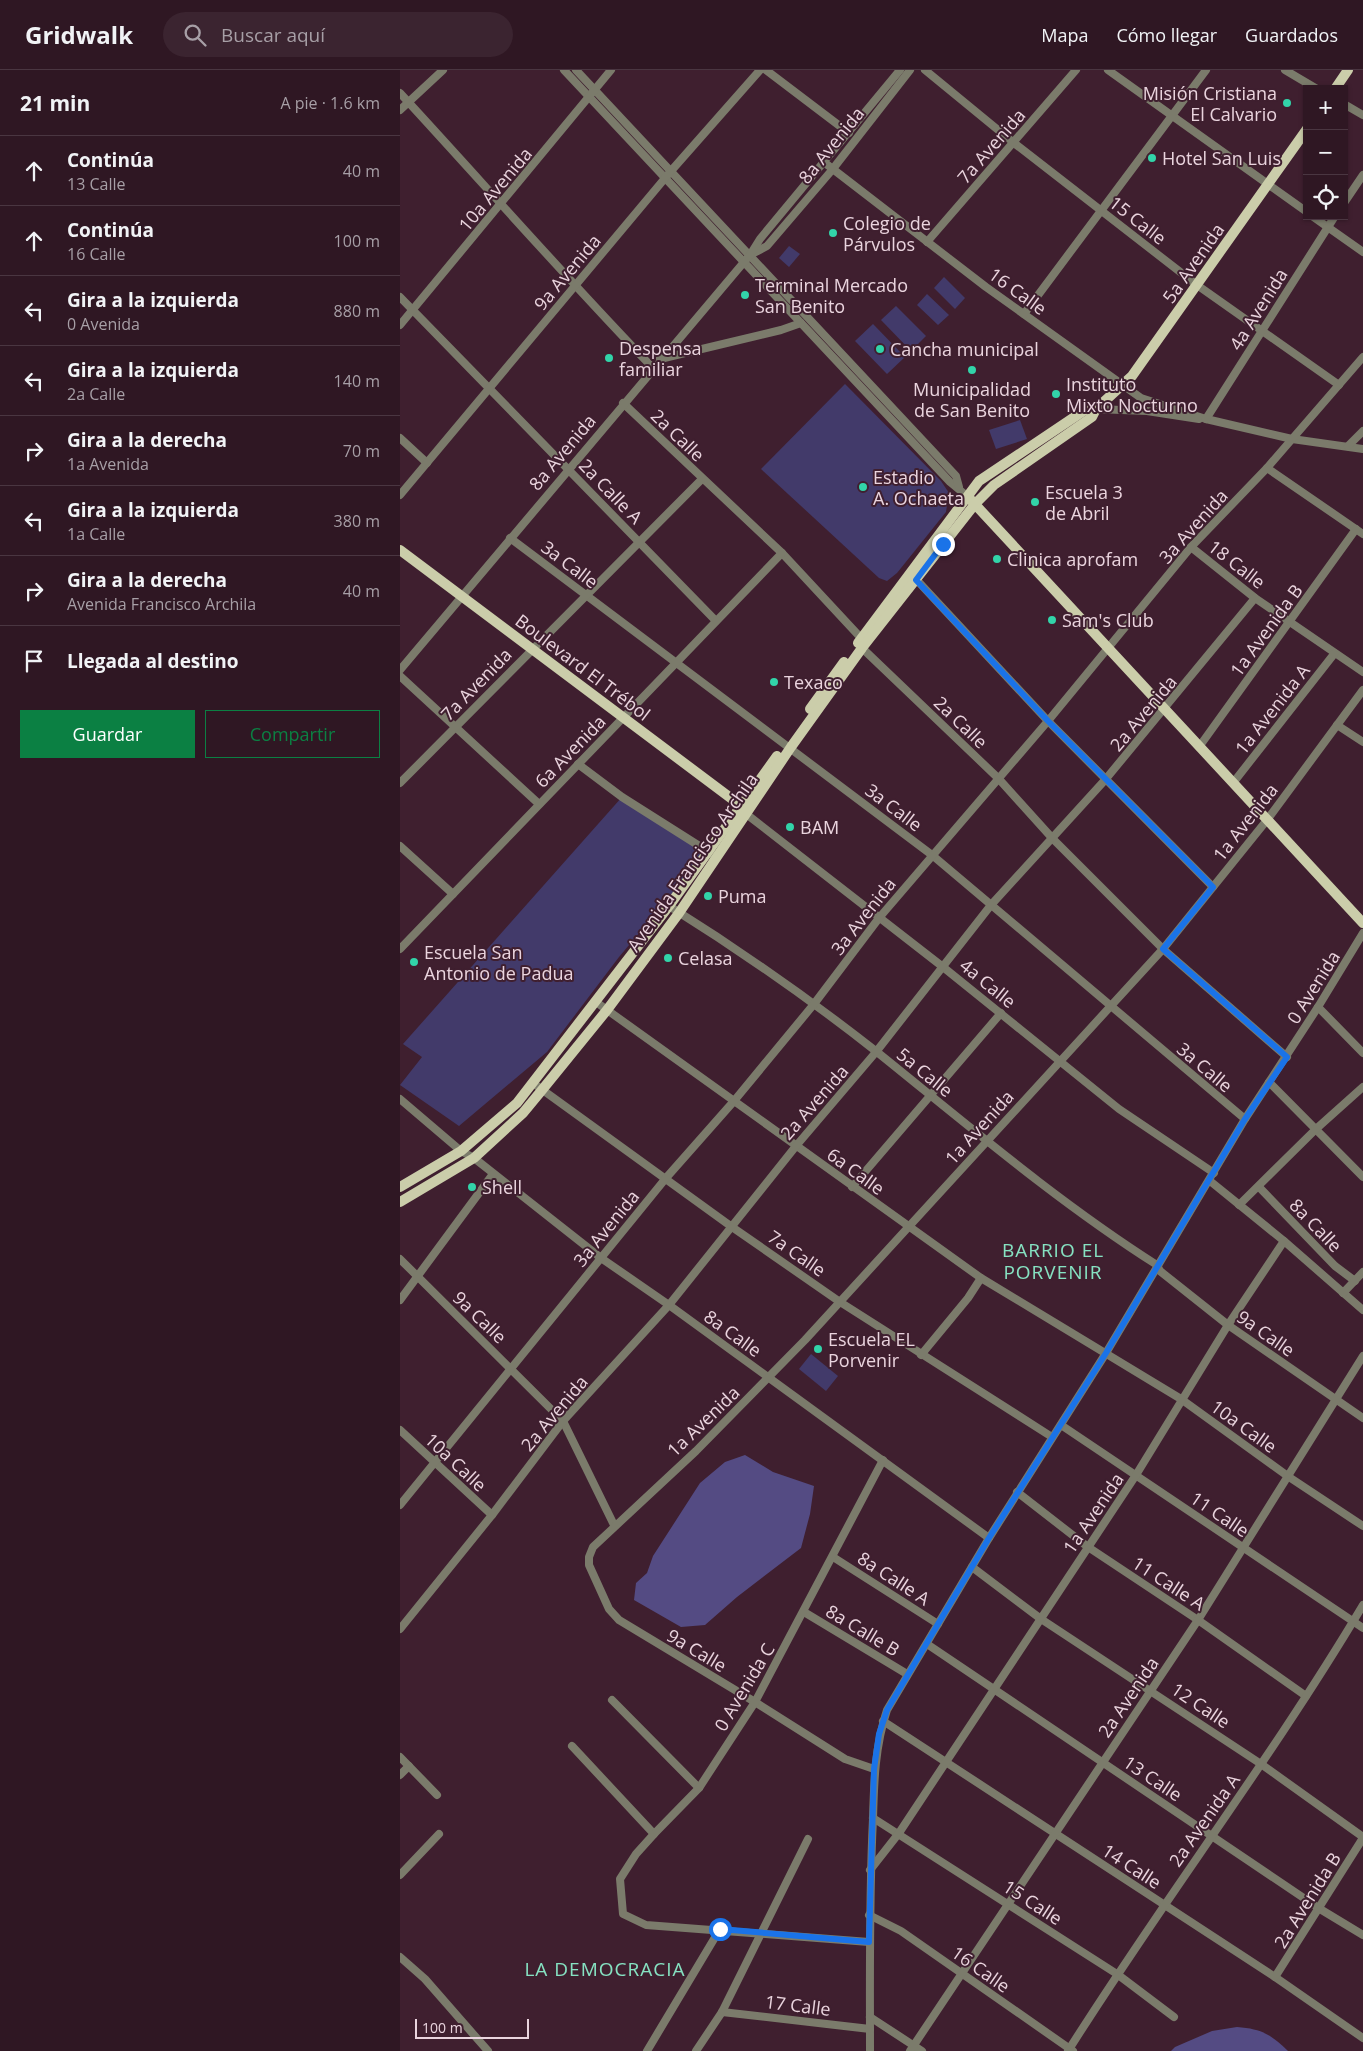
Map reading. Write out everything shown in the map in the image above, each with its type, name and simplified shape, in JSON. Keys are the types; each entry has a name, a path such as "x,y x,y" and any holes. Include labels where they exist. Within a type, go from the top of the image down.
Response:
{"main road":[{"path":"1338,85 1348,70"},
{"name":"5a Avenida","path":"975,504 994,485 1092,417 1096,408 1123,386 1306,130"},
{"name":"5a Avenida","path":"967,496 988,474 1088,408 1096,408"},
{"path":"967,496 1363,923"},
{"name":"Avenida Francisco Archila","path":"400,1187 461,1151 517,1103 669,906 708,851 743,809 913,575 967,496"},
{"name":"Avenida Francisco Archila","path":"913,575 975,504"},
{"name":"Boulevard El Trébol","path":"400,550 743,809"},
{"name":"Avenida Francisco Archila","path":"400,1202 474,1158 523,1113 607,1010 680,913 717,858 743,809"}],"street":[{"path":"400,110 443,70"},
{"path":"564,70 950,482 959,487 967,496"},
{"path":"576,70 956,476 959,487"},
{"name":"10a Avenida","path":"400,325 611,70"},
{"name":"9a Avenida","path":"400,495 671,171 760,70"},
{"path":"766,70 849,133"},
{"name":"8a Avenida","path":"400,670 652,368 750,255 760,239 900,70"},
{"name":"8a Avenida","path":"750,255 767,246 832,170 910,70"},
{"name":"15 Calle","path":"925,70 1014,143 1197,285 1339,385"},
{"name":"7a Avenida","path":"927,242 1076,70"},
{"path":"1108,70 1303,209"},
{"path":"1024,314 1206,70"},
{"path":"1285,70 1310,85"},
{"path":"400,93 502,204 574,287 652,368"},
{"path":"1348,106 1363,115"},
{"name":"16 Calle","path":"824,163 1024,314 1141,398 1206,419 1292,439 1363,449"},
{"path":"1348,197 1363,175"},
{"path":"1317,220 1363,252"},
{"name":"4a Avenida","path":"1206,419 1332,220"},
{"name":"2a Calle A","path":"400,297 716,621"},
{"path":"660,360 781,330 801,323"},
{"name":"3a Avenida","path":"400,1505 666,1178 734,1102 814,1004 879,918 1048,721 1191,548 1267,468 1363,357"},
{"name":"2a Calle","path":"623,403 782,553 862,643 998,778 1053,839 1163,949 1287,1057"},
{"name":"16 Calle","path":"1096,408 1206,419"},
{"path":"1348,446 1363,431"},
{"path":"400,438 426,463"},
{"path":"1267,468 1359,531"},
{"name":"7a Avenida","path":"400,783 702,479"},
{"name":"1a Avenida B","path":"1199,747 1359,531"},
{"name":"3a Calle","path":"510,538 932,855 1245,1119"},
{"name":"18 Calle","path":"1191,548 1255,598 1334,654 1363,672"},
{"name":"6a Avenida","path":"400,948 782,553"},
{"path":"913,575 1048,721 1213,887"},
{"name":"2a Avenida","path":"400,1629 492,1515 563,1421 669,1305 796,1146 876,1052 991,905 1053,839 1166,710 1255,598"},
{"name":"1a Avenida A","path":"1233,783 1334,654"},
{"path":"400,676 539,804"},
{"name":"1a Avenida","path":"589,1557 593,1547 614,1525 696,1451 769,1378 1163,949 1267,820 1363,690"},
{"path":"1337,725 1363,742"},
{"path":"578,764 622,798 717,858"},
{"name":"4a Calle","path":"743,809 1143,1126 1214,1173"},
{"path":"400,846 453,894"},
{"name":"5a Calle","path":"669,906 814,1004 1068,1205 1157,1265"},
{"name":"0 Avenida","path":"870,2051 870,1870 874,1769 883,1720 907,1674 927,1644 1017,1492 1106,1353 1157,1265 1210,1181 1245,1119 1287,1057 1363,934"},
{"name":"6a Calle","path":"596,1002 981,1278 1106,1353"},
{"path":"1318,1007 1363,1054"},
{"path":"852,1187 1001,1013"},
{"path":"1269,1082 1363,1177"},
{"name":"7a Calle","path":"533,1083 732,1227 840,1302 1052,1437"},
{"path":"1239,1205 1316,1129 1363,1087"},
{"name":"8a Calle","path":"400,1099 461,1151 474,1158 601,1258 669,1305 989,1538"},
{"path":"400,1300 493,1174"},
{"path":"1210,1181 1284,1241 1363,1310"},
{"name":"8a Calle","path":"1259,1187 1335,1266 1355,1281"},
{"name":"1a Avenida","path":"870,1870 899,1833 993,1688 1088,1548 1136,1475 1228,1325 1284,1241"},
{"name":"9a Calle","path":"400,1259 563,1421 614,1525"},
{"name":"9a Calle","path":"1157,1265 1160,1271 1228,1325 1363,1418"},
{"path":"1343,1293 1363,1272"},
{"path":"921,1355 968,1298 981,1278"},
{"name":"10a Calle","path":"1106,1353 1181,1399 1289,1478 1363,1526"},
{"name":"2a Avenida","path":"912,2048 1245,1549 1335,1398 1363,1356"},
{"name":"11 Calle","path":"1061,1425 1363,1628"},
{"name":"10a Calle","path":"400,1430 492,1515"},
{"name":"0 Avenida C","path":"720,1929 646,1925 623,1914 620,1879 636,1854 698,1788 755,1702 883,1460"},
{"name":"11 Calle A","path":"1017,1492 1088,1548 1198,1620 1306,1696"},
{"name":"9a Calle","path":"589,1557 589,1565 609,1609 619,1620 845,1759 874,1769"},
{"name":"8a Calle A","path":"833,1557 938,1624"},
{"name":"12 Calle","path":"972,1567 1041,1618 1261,1764 1363,1838"},
{"name":"2a Avenida A","path":"1070,2050 1163,1905 1306,1696 1363,1604"},
{"name":"8a Calle B","path":"804,1612 907,1674"},
{"name":"13 Calle","path":"927,1644 1320,1909 1363,1935"},
{"path":"612,1700 698,1788"},
{"name":"14 Calle","path":"883,1720 946,1760 1054,1834 1275,1977 1363,2038"},
{"path":"572,1746 654,1834"},
{"path":"400,1757 437,1795"},
{"path":"400,1775 409,1766"},
{"name":"15 Calle","path":"873,1818 1117,1974 1174,2017"},
{"path":"400,1874 439,1834"},
{"name":"2a Avenida B","path":"1275,1977 1320,1909 1363,1838"},
{"path":"696,2051 722,2012 808,1840"},
{"path":"400,1859 407,1867"},
{"name":"16 Calle","path":"869,1915 901,1931 1070,2050"},
{"path":"647,2051 720,1929 869,1942"},
{"path":"400,1957 425,1978 488,2051"},
{"name":"17 Calle","path":"722,2012 870,2029"},
{"path":"870,2017 912,2048 922,2051"}],"shaded area":[{"path":"789,246 800,254 789,267 779,258"},
{"path":"944,277 965,298 955,309 934,288"},
{"path":"927,294 949,315 938,325 917,305"},
{"path":"896,306 926,336 911,351 881,320"},
{"name":"Cancha municipal","path":"873,324 905,357 887,374 855,341"},
{"name":"Estadio A. Ochaeta","path":"845,384 941,481 949,493 946,512 897,573 887,581 879,578 761,469"},
{"path":"1020,420 1027,439 996,449 989,430"},
{"path":"622,797 708,851 619,957 547,1052 459,1126 400,1085 422,1057 403,1044"},
{"path":"811,1354 838,1376 826,1391 799,1369"},
{"path":"745,1455 773,1472 814,1486 810,1514 801,1548 737,1597 705,1625 681,1627 634,1600 636,1583 647,1573 653,1556 700,1483 725,1462"},
{"path":"1237,2027 1265,2033 1288,2051 1171,2051 1175,2047 1212,2031"}],"place":[{"name":"Misión Cristiana El Calvario","path":"1287,103"},
{"name":"Hotel San Luis","path":"1152,158"},
{"name":"Colegio de Párvulos","path":"833,233"},
{"name":"Terminal Mercado San Benito","path":"745,295"},
{"name":"Cancha municipal","path":"880,349"},
{"name":"Despensa familiar","path":"609,358"},
{"name":"Municipalidad de San Benito","path":"972,370"},
{"name":"Instituto Mixto Nocturno","path":"1056,394"},
{"name":"Estadio A. Ochaeta","path":"863,487"},
{"name":"Escuela 3 de Abril","path":"1035,502"},
{"name":"Clinica aprofam","path":"997,559"},
{"name":"Sam's Club","path":"1052,620"},
{"name":"Texaco","path":"774,682"},
{"name":"BAM","path":"790,827"},
{"name":"Puma","path":"708,896"},
{"name":"Celasa","path":"668,958"},
{"name":"Escuela San Antonio de Padua","path":"414,962"},
{"name":"Shell","path":"472,1187"},
{"name":"Escuela EL Porvenir","path":"818,1349"}],"district":[{"name":"BARRIO EL PORVENIR","path":"1053,1261"},
{"name":"LA DEMOCRACIA","path":"605,1969"}],"route":[{"path":"720,1929 869,1942 874,1769 879,1734 887,1710 1017,1492 1106,1353 1245,1119 1287,1057 1163,949 1213,887 1105,780 916,580 943,544"}]}
